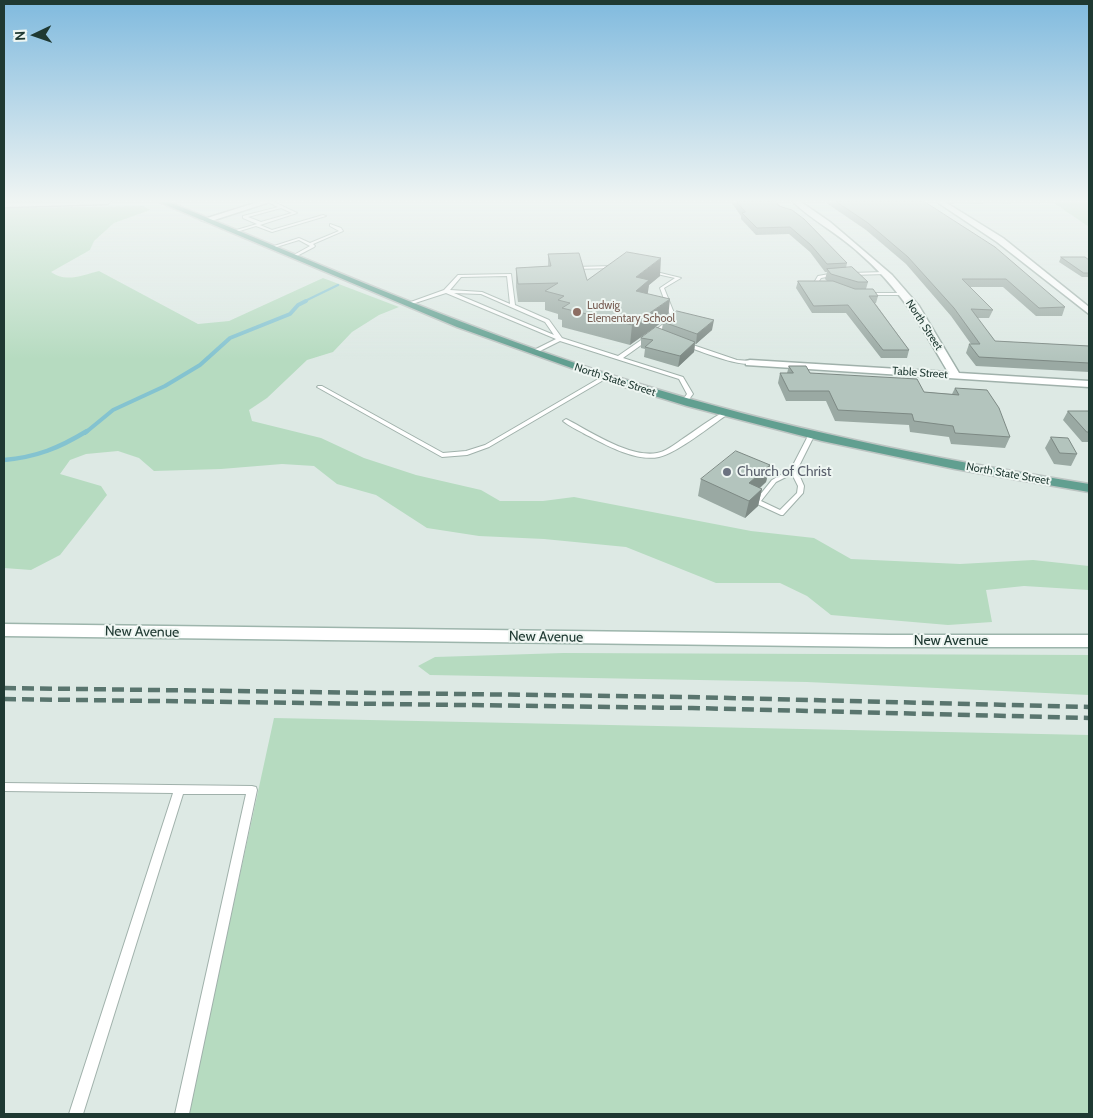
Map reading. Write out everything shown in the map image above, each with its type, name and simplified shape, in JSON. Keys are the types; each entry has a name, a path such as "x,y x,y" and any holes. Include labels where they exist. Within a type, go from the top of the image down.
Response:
{"main road":[{"name":"North State Street","path":"290,254 534,352 605,377 685,401 812,434 963,466 1089,488"}],"street":[{"name":"North Street","path":"863,254 914,306 956,376"},
{"path":"1019,254 1089,310"},
{"name":"Table Street","path":"750,364 1089,384"},
{"name":"New Avenue","path":"4,630 888,641 1089,641"}],"lane":[{"path":"569,268 625,267"},
{"path":"619,358 674,318 662,288 679,278 643,269"},
{"path":"446,291 460,276 509,275 517,273"},
{"path":"826,286 819,286 817,281 820,277 838,273"},
{"path":"845,274 884,274"},
{"path":"509,275 512,305"},
{"path":"510,284 518,284"},
{"path":"446,291 560,338 681,378 690,394 685,401"},
{"path":"410,303 446,291 482,293 547,321 560,338"},
{"path":"859,294 903,294"},
{"path":"654,333 663,336"},
{"path":"534,352 560,338"},
{"path":"681,342 750,364"},
{"path":"320,387 442,455 454,455 487,446 605,377"},
{"path":"566,421 631,453 643,456 660,455 726,412"},
{"path":"794,470 800,493 781,513 757,502 774,481 794,470 812,434"},
{"path":"4,787 252,790 182,1114"},
{"path":"76,1114 178,790"}],"green space":[{"path":"4,254 83,254 51,272 68,278 99,271 198,324 229,321 323,278 399,307 379,315 352,332 333,352 307,360 267,398 249,410 252,421 321,438 364,458 416,475 481,490 500,501 543,501 574,497 751,531 814,538 851,559 960,564 1033,560 1089,566 1089,590 1024,586 986,590 992,622 948,625 831,615 807,596 780,583 716,583 626,547 544,539 479,536 427,528 376,495 337,484 314,466 282,464 221,469 154,471 139,458 118,451 86,454 70,460 60,474 101,486 107,495 60,555 31,570 4,568"},
{"path":"563,653 1089,655 1089,695 807,682 430,675 418,666 435,657"},
{"path":"274,718 1089,735 1089,1114 188,1114"}],"building":[{"path":"548,254 579,254 587,280 624,254 639,254 661,258 636,277 649,280 636,291 670,299 632,325 562,308 570,303 558,300 564,296 545,291 558,283 518,284 516,268 551,266"},
{"path":"819,254 838,254 847,263 827,264"},
{"path":"905,254 1003,254 1065,307 1039,308 1006,279 962,279 993,310 971,309 995,341 1089,346 1089,363 979,357 969,344 980,344 954,308"},
{"path":"1061,257 1085,257 1089,260 1089,273 1084,273"},
{"path":"852,267 868,282 858,282 831,274 827,269"},
{"path":"798,281 833,281 855,289 873,289 878,296 869,296 909,350 883,350 848,305 814,306"},
{"path":"677,311 714,320 697,334 663,322"},
{"path":"656,327 695,342 680,356 645,347 653,340 641,338"},
{"path":"789,366 806,366 810,373 917,379 924,392 959,395 955,388 987,390 999,408 1010,437 955,433 953,426 914,421 912,414 838,410 829,391 789,391 780,373 793,373"},
{"path":"1068,411 1089,411 1089,432 1087,432"},
{"path":"1051,437 1068,438 1077,454 1060,453"},
{"path":"736,451 770,465 749,483 762,489 749,501 701,479"}],"waterway":[{"path":"303,302 338,285"},
{"path":"85,433 113,410 165,386 200,365 230,338 290,314 298,305 306,301"},
{"path":"4,460 27,457 47,451 87,431"}],"railway":[{"path":"4,688 690,697 1089,707"},
{"path":"4,699 692,708 1089,718"}],"place":[{"name":"Ludwig Elementary School","path":"577,312"},
{"name":"Church of Christ","path":"727,472"}]}
